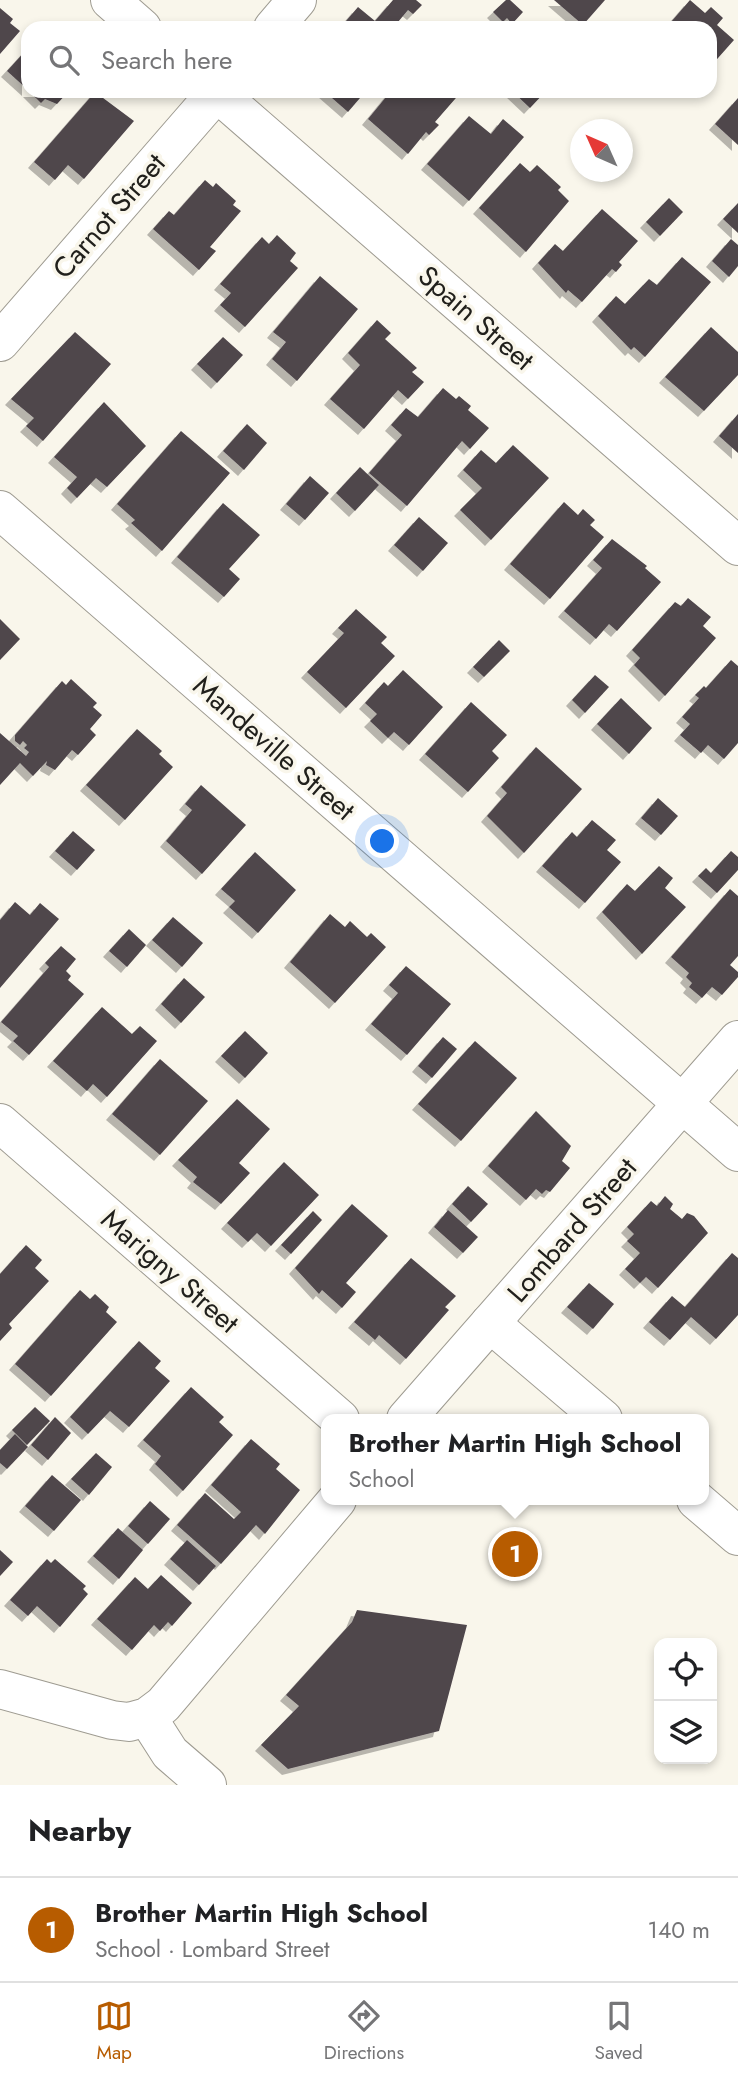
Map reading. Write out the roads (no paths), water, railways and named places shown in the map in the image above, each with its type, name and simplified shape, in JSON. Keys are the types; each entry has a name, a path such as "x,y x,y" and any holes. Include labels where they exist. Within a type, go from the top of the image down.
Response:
{"street":[{"path":"110,0 134,21"},
{"path":"279,21 297,0"},
{"name":"Carnot Street","path":"0,342 211,98"},
{"name":"Spain Street","path":"223,98 738,546"},
{"name":"Mandeville Street","path":"0,510 738,1152"},
{"name":"Lombard Street","path":"410,1414 738,1040"},
{"name":"Marigny Street","path":"0,1123 334,1414"},
{"path":"490,1323 597,1414"},
{"path":"0,1689 113,1720 129,1722 147,1717 185,1681 333,1505"},
{"path":"702,1505 738,1536"},
{"path":"147,1717 170,1753 207,1785"}],"place":[{"name":"Brother Martin High School","path":"515,1554"}]}
